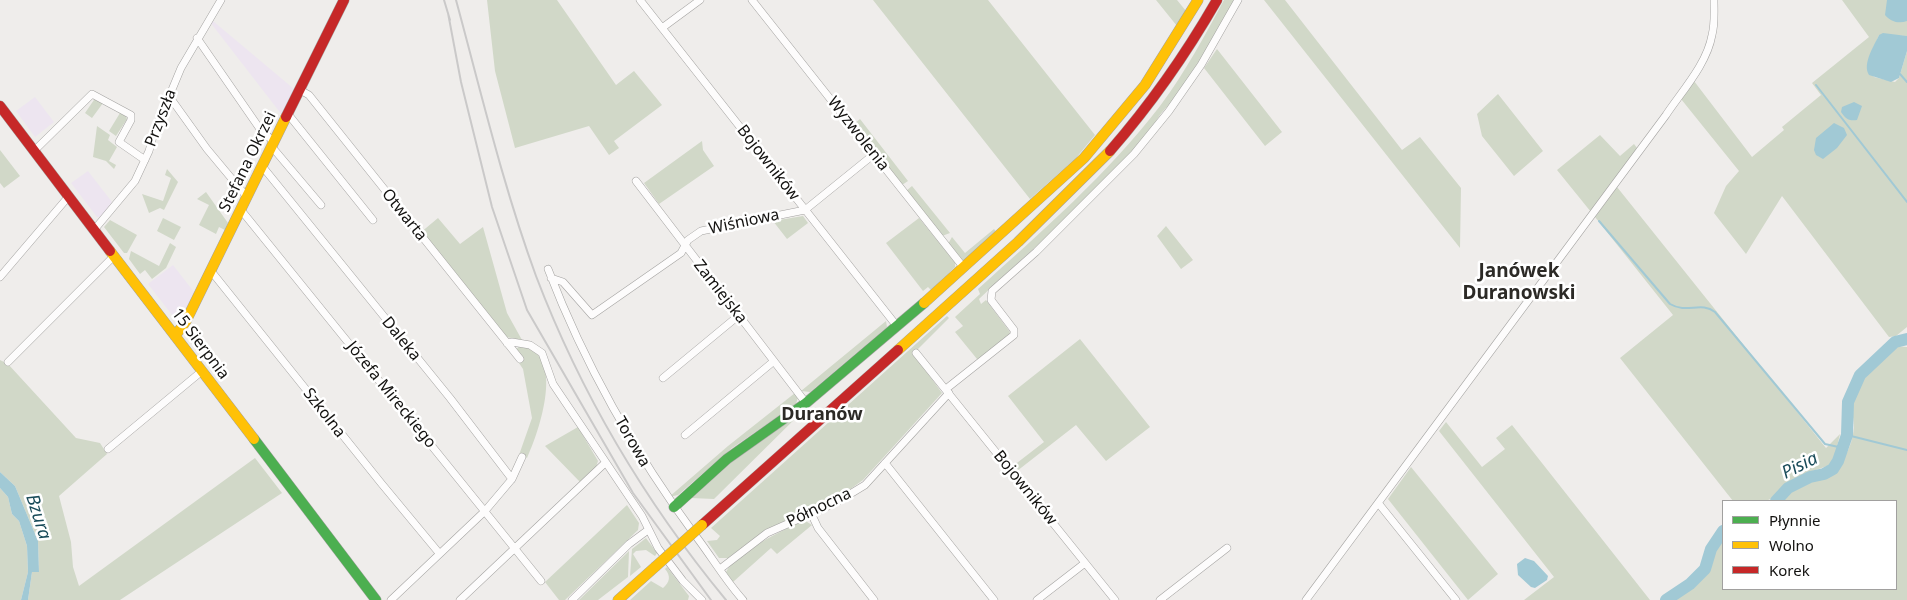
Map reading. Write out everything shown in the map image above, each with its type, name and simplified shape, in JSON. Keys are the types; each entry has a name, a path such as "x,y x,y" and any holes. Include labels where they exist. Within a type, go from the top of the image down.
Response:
{"street":[{"name":"Przyszła","path":"94,230 128,192 145,160 168,96 197,38 221,0"},
{"name":"Stefana Okrzei","path":"175,336 186,321 344,0"},
{"name":"Bojowników","path":"640,0 896,326"},
{"path":"662,28 700,0"},
{"name":"Wyzwolenia","path":"752,0 964,268"},
{"path":"674,507 727,458 779,424 806,403 964,268 1084,158 1145,85 1198,0"},
{"path":"618,600 1040,223 1088,176 1155,98 1186,54 1217,0"},
{"name":"Północna","path":"720,569 767,533 837,502 865,485 948,391 1012,338 1014,330 991,300 991,294 995,288 1036,252 1134,154 1169,111 1200,65 1238,0"},
{"path":"1307,598 1379,504 1666,115 1701,63 1710,45 1714,0"},
{"path":"197,38 260,129 320,205"},
{"name":"Otwarta","path":"300,90 309,95 520,359"},
{"path":"34,151 92,94 130,115 130,120 119,142 145,160"},
{"path":"168,96 207,149 247,197"},
{"name":"15 Sierpnia","path":"0,106 376,600"},
{"path":"288,114 373,220"},
{"name":"Wiśniowa","path":"551,278 563,282 592,315 681,253 688,240 701,231 805,210 873,154"},
{"name":"Daleka","path":"262,166 450,398 512,479"},
{"name":"Zamiejska","path":"636,181 806,403"},
{"path":"0,277 69,196"},
{"name":"Józefa Mireckiego","path":"241,210 540,581"},
{"path":"8,362 114,256"},
{"name":"Torowa","path":"548,270 595,376 640,456 674,507 743,600"},
{"name":"Szkolna","path":"211,271 374,476 439,553"},
{"path":"662,378 738,316"},
{"path":"507,343 530,345 540,350 545,358 553,384 605,464 642,516 648,530 671,566 697,599"},
{"name":"Bojowników","path":"916,353 1115,600"},
{"path":"684,435 774,361"},
{"path":"108,449 202,371"},
{"path":"390,600 485,511 512,479 522,457"},
{"path":"460,600 605,464"},
{"path":"885,464 994,600"},
{"path":"1379,504 1456,600"},
{"path":"811,513 818,528 874,600"},
{"path":"572,600 629,544 648,530"},
{"path":"1160,600 1227,548"},
{"path":"1037,600 1085,563"}],"shaded area":[{"path":"213,21 294,89 282,115 210,22"},
{"path":"35,97 54,122 35,137 16,111"},
{"path":"88,171 112,202 103,217 97,217 71,183"},
{"path":"173,265 194,292 180,320 176,320 148,284"}],"green space":[{"path":"487,0 557,0 616,85 634,71 662,105 614,141 619,148 609,155 589,126 515,148 495,71"},
{"path":"873,0 988,0 1095,135 1076,158 1030,199"},
{"path":"1156,0 1177,0 1186,11 1177,26"},
{"path":"1224,0 1235,0 1195,71 1180,93 1159,116 1154,126 1092,194 979,299 981,304 986,300 1010,332 1008,338 979,360 977,359 955,332 963,326 955,317 980,294 978,289 1073,202 1140,131 1178,80"},
{"path":"1264,0 1285,0 1402,150 1420,137 1461,188 1460,248"},
{"path":"1842,0 1907,0 1907,36 1879,35 1867,65 1874,77 1895,82 1899,78 1907,51 1907,327 1896,336 1889,337 1782,196 1746,254 1714,213 1726,186 1739,171 1681,99 1694,81 1752,157 1784,130 1782,127 1821,95 1812,83 1869,37"},
{"path":"1217,49 1282,132 1265,146 1204,68"},
{"path":"1498,94 1543,151 1514,176 1482,136 1477,114"},
{"path":"96,97 125,114 127,119 116,136 109,131 120,113 103,103 92,118 85,113"},
{"path":"860,119 908,181 902,185 854,124"},
{"path":"97,126 110,135 108,140 117,147 109,161 116,165 114,169 106,161 93,157"},
{"path":"1600,135 1620,156 1634,144 1637,148 1591,212 1557,170"},
{"path":"702,141 703,150 714,166 659,204 644,183"},
{"path":"0,150 20,176 4,188 0,183"},
{"path":"167,169 178,182 164,210 160,208 149,213 142,194 163,201 171,178 165,175"},
{"path":"912,186 950,233 942,236 906,191"},
{"path":"1617,187 1826,448 1840,434 1833,464 1807,473 1787,486 1781,494 1768,500 1732,500 1620,358 1673,315 1595,217"},
{"path":"206,192 228,223 225,230 219,227 216,234 199,225 209,205 197,199"},
{"path":"803,216 808,223 787,239 773,221"},
{"path":"163,218 181,227 174,240 157,231"},
{"path":"438,218 460,244 483,227 507,313 522,340 506,337 420,233"},
{"path":"919,218 955,262 955,267 931,290 928,287 923,291 886,243"},
{"path":"110,220 137,235 127,253 124,253 104,227"},
{"path":"1166,226 1193,260 1181,269 1157,236"},
{"path":"994,229 998,234 966,262 959,258 948,244 952,237 965,253"},
{"path":"170,243 176,247 166,268 152,279 145,270 140,274 129,259 131,251 159,266"},
{"path":"947,316 949,318 918,349 920,352 916,357 942,393 863,480 842,495 770,528 728,558 719,558 707,541 717,540 720,536 711,528"},
{"path":"886,321 887,327 810,392 801,391"},
{"path":"1080,339 1150,427 1106,461 1076,425 1017,471 1013,466 1044,442 1008,396"},
{"path":"520,346 534,351 543,362 546,377 546,394 538,430 527,458 519,455 532,418 523,369 519,363 523,359 516,349"},
{"path":"1894,346 1907,347 1907,600 1676,600 1708,573 1712,559 1722,539 1722,590 1897,590 1897,500 1783,500 1793,488 1822,476 1826,477 1845,456 1853,435 1852,404 1856,393 1870,371"},
{"path":"0,360 8,364 76,438 100,443 107,454 59,496 71,542 73,567 79,586 255,458 282,493 120,600 28,600 32,572 39,572 38,541 15,486 0,472"},
{"path":"795,393 798,397 796,404 732,448 678,495 669,497 728,446"},
{"path":"811,403 714,499 691,498 733,459"},
{"path":"1446,422 1482,467 1505,449 1496,438 1512,425 1650,600 1524,600 1554,577 1439,431"},
{"path":"578,427 598,461 596,467 580,482 545,446"},
{"path":"1411,467 1498,574 1468,600 1388,499"},
{"path":"0,488 8,497 12,514 19,521 27,546 28,572 21,600 0,600"},
{"path":"627,505 639,523 638,530 565,600 559,600 545,582"},
{"path":"804,520 812,525 777,554 771,548 733,582 726,572 731,564 761,542"},
{"path":"646,538 657,553 655,556 646,550 636,551 633,554 641,567 630,576 632,549"},
{"path":"629,551 628,577 598,600 579,600"},
{"path":"667,567 689,596 688,600 630,600 651,581 663,588 669,579 665,569"}],"water":[{"path":"1887,0 1907,0 1907,21 1895,22 1885,15"},
{"path":"1883,33 1907,36 1907,51 1899,78 1891,82 1869,75 1867,71 1870,55 1879,35"},
{"path":"1854,102 1862,106 1857,120 1849,120 1841,112 1842,107"},
{"path":"1834,123 1844,128 1847,135 1837,148 1823,159 1816,155 1814,150 1816,138"},
{"path":"0,472 15,486 38,541 39,572 32,572 28,600 21,600 28,572 27,546 19,521 12,514 8,497 0,488"},
{"path":"1525,558 1534,561 1548,576 1547,580 1535,588 1531,587 1518,575 1517,564"}],"waterway":[{"path":"1900,74 1907,82"},
{"path":"1816,85 1907,202"},
{"path":"1599,221 1670,304 1682,308 1710,309 1715,312 1825,444 1843,448"},
{"name":"Pisia","path":"1777,500 1788,488 1810,477 1824,474 1833,469 1838,461 1847,435 1848,402 1860,375 1895,342 1907,339"},
{"path":"1847,435 1907,450"},
{"name":"Pisia","path":"1666,600 1690,584 1705,569 1711,549 1722,532"}],"railway":[{"path":"444,0 450,20"},
{"path":"456,0 513,208 536,276 573,363 618,446 643,486 669,525 726,600"},
{"path":"448,13 461,82 492,207 527,310 633,493 711,600"}],"traffic: fast":[{"path":"674,507 727,459 806,403 924,303"},
{"path":"254,439 376,600"}],"traffic: slow":[{"path":"924,303 1084,158 1145,85 1198,0"},
{"path":"175,336 186,321 286,117"},
{"path":"898,350 1018,242 1110,151"},
{"path":"110,251 254,439"},
{"path":"655,567 702,525"},
{"path":"618,600 655,567"}],"traffic: jam":[{"path":"286,117 344,0"},
{"path":"1110,151 1167,78 1217,0"},
{"path":"0,106 110,251"},
{"path":"702,525 898,350"}],"district":[{"name":"Janówek Duranowski","path":"1519,283"},
{"name":"Duranów","path":"822,415"}],"water label":[{"name":"Bzura","path":"38,517"}]}
